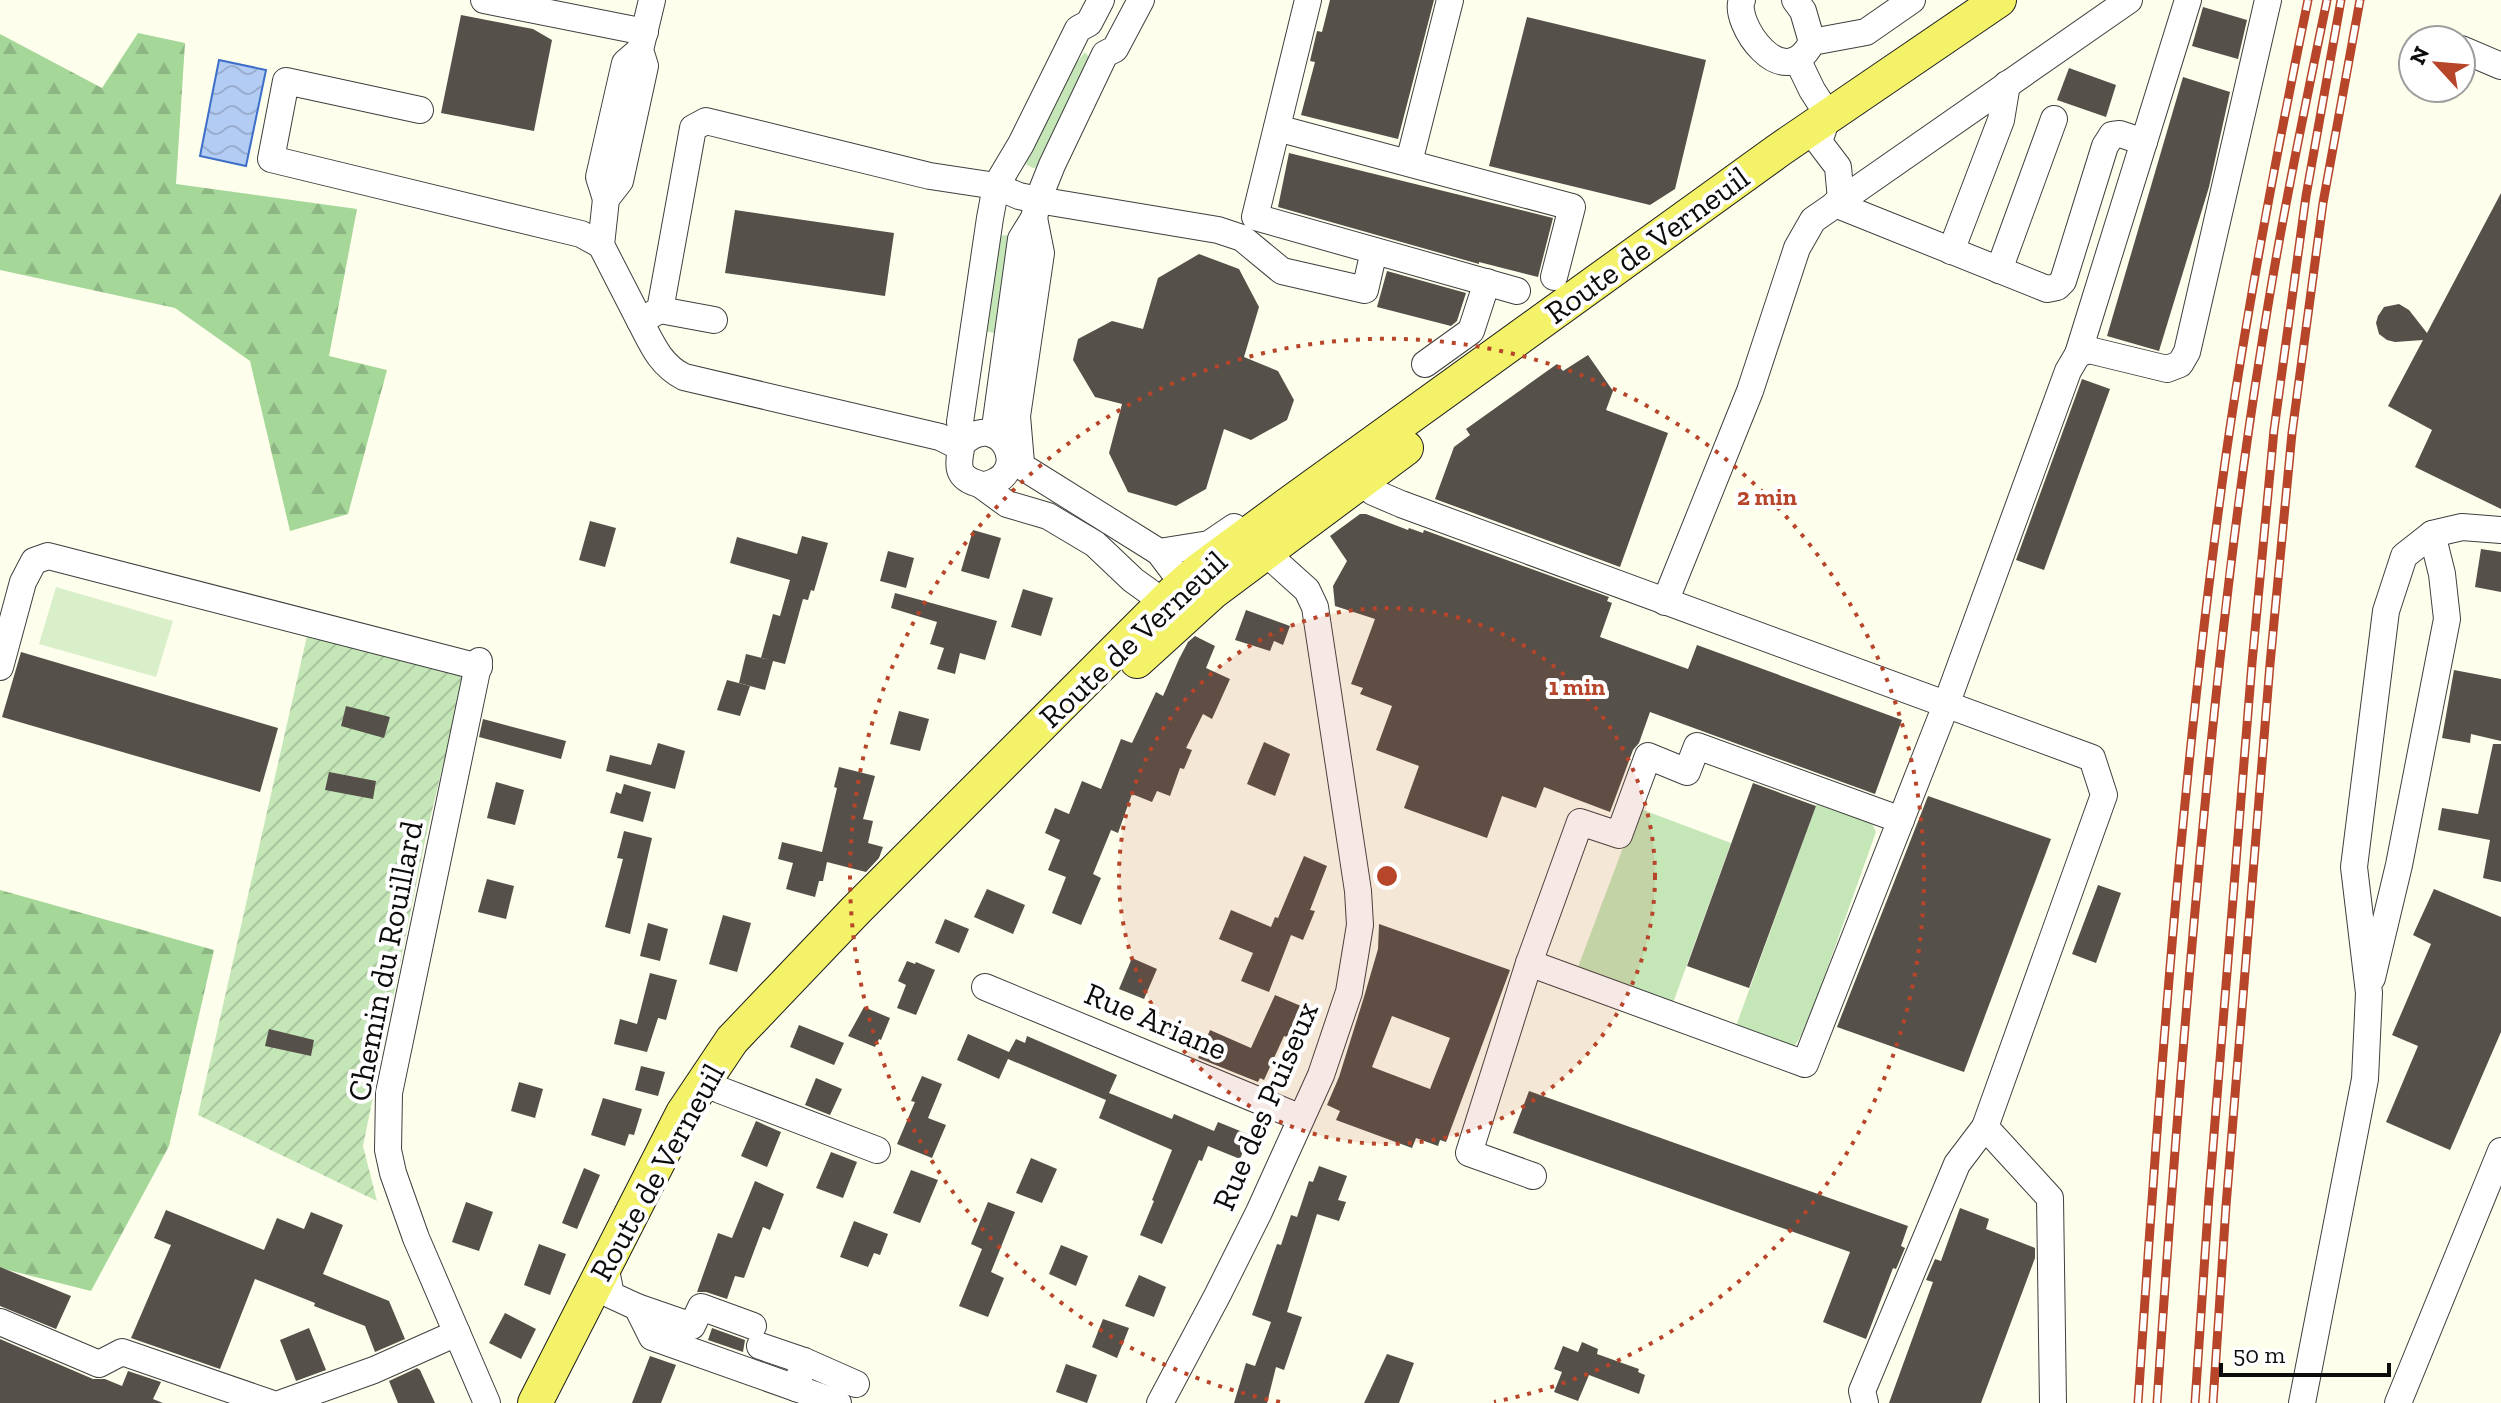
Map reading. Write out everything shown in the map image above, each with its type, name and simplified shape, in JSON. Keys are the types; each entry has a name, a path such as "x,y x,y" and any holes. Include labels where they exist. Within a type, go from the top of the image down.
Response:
{"main road":[{"name":"Route de Verneuil","path":"556,1403 618,1289 694,1131 757,1041 1183,603 1286,506 1347,472 1999,0"},
{"name":"Route de Verneuil","path":"1824,128 2007,0"},
{"name":"Route de Verneuil","path":"535,1403 618,1289 683,1113 732,1040 856,910 1133,633 1266,551 1347,472"}],"street":[{"path":"484,0 642,41"},
{"path":"601,245 606,199 620,181 645,66 642,41 652,0"},
{"path":"1083,0 1076,14 1078,29 1021,144 996,186 958,454 960,469 969,480 1007,504 1048,516 1095,544 1133,580 1183,603"},
{"path":"1078,29 1089,23 1101,0"},
{"path":"1105,54 1101,44 1123,0"},
{"path":"994,435 1021,239 1105,54 1115,49 1141,0"},
{"path":"1308,0 1255,217 1517,291"},
{"path":"1409,162 1450,0"},
{"path":"1795,0 1803,11 1805,52 1812,90 1838,167 1838,202"},
{"path":"1733,2 1763,52 1782,63 1866,32 1912,0"},
{"path":"1665,602 1750,391 1797,248 1813,220 2129,0"},
{"path":"1529,963 1805,1064 1946,705 2068,371 2078,354 2188,0"},
{"path":"2078,354 2089,350 2167,369 2180,364 2187,352 2268,0"},
{"path":"2477,56 2501,66"},
{"path":"420,110 286,81 271,159 581,234 601,245 650,315 659,358 670,370 684,377 940,437 961,438 977,433 994,435 1006,445 1016,463 1159,552 1183,603"},
{"path":"1951,251 2001,120 2007,84"},
{"path":"1999,270 2054,119"},
{"path":"650,315 693,128 706,121 931,176 996,186 1019,196 1036,209 1218,230 1242,238 1282,271 1365,290 1374,251"},
{"path":"1277,128 1572,207 1554,277"},
{"path":"1838,202 2047,289 2057,287 2063,281 2105,146 2112,135 2120,134 2144,142"},
{"path":"981,485 998,481 1016,463 1017,416 1041,253 1036,209"},
{"path":"1425,364 1471,331 1487,282"},
{"path":"650,315 714,320"},
{"path":"1159,552 1209,544 1291,487 1347,472 1373,492 1401,504 2092,758 2104,795 1985,1127 1957,1164 1862,1391 1865,1403"},
{"path":"1266,551 1268,539 1286,506"},
{"path":"2302,1403 2365,1079 2369,993 2354,867 2386,611 2404,556 2432,534 2462,527 2501,530"},
{"path":"2369,993 2399,865 2447,619 2442,574 2432,534"},
{"name":"Rue des Puiseux","path":"1160,1403 1217,1296 1330,1051 1349,992 1360,925 1358,891 1315,607 1307,590 1266,551"},
{"name":"Chemin du Rouillard","path":"0,667 23,582 34,561 48,556 479,664 389,1093 388,1150 416,1238 487,1403"},
{"path":"1133,580 1133,633"},
{"path":"1533,1176 1469,1153 1529,963 1580,822 1619,835 1648,756 1687,772 1697,746 1901,820"},
{"name":"Rue Ariane","path":"985,987 1301,1118"},
{"path":"720,1090 877,1150"},
{"path":"1985,1127 2050,1198 2053,1403"},
{"path":"2398,1403 2501,1151"},
{"path":"618,1289 692,1326 701,1307 804,1361 847,1393"},
{"path":"618,1289 652,1337 796,1388 847,1393"},
{"path":"0,1322 99,1364 122,1352 270,1403"},
{"path":"282,1403 374,1370 457,1333"},
{"path":"796,1388 804,1361"}],"green space":[{"path":"138,33 185,43 176,184 357,209 329,356 387,370 348,514 290,531 250,361 175,308 0,270 0,34 102,88"},
{"path":"1085,52 1089,57 1038,167 1033,168 1025,160 1069,72"},
{"path":"1000,236 1010,237 999,334 984,331"},
{"path":"56,587 173,621 156,677 39,644"},
{"path":"307,636 464,677 426,836 363,1146 377,1201 198,1115"},
{"path":"1818,800 1871,821 1876,832 1806,1028 1795,1045 1788,1045 1736,1026"},
{"path":"1638,808 1731,843 1673,1003 1578,967"},
{"path":"0,890 214,950 169,1146 91,1291 0,1268"}],"water":[{"path":"219,60 266,70 246,166 200,156"}],"building":[{"path":"1330,0 1434,0 1398,139 1301,115 1315,62 1310,61 1317,31 1322,32"},
{"path":"2203,7 2247,20 2238,59 2192,46"},
{"path":"461,15 533,29 552,40 534,131 441,113"},
{"path":"1527,17 1706,60 1675,189 1650,205 1489,166"},
{"path":"2069,68 2116,85 2106,117 2057,100"},
{"path":"2183,77 2230,92 2209,187 2159,351 2107,336"},
{"path":"1289,153 1553,218 1538,277 1479,264 1278,207"},
{"path":"2501,193 2501,509 2415,467 2432,430 2388,406 2423,340 2387,340 2379,334 2376,323 2384,307 2399,304 2409,310 2427,333"},
{"path":"735,210 894,233 885,296 725,273"},
{"path":"1199,254 1239,269 1259,307 1244,357 1278,371 1294,400 1287,420 1251,440 1224,429 1206,489 1176,506 1128,492 1109,453 1122,404 1095,397 1073,360 1078,339 1112,321 1143,329 1158,278"},
{"path":"1387,271 1466,293 1457,321 1451,326 1377,307"},
{"path":"1588,355 1613,391 1606,410 1668,433 1620,567 1435,499 1454,447 1470,435 1466,429 1557,364 1563,371"},
{"path":"2082,379 2110,389 2044,570 2016,560"},
{"path":"1360,514 1408,530 1423,533 1424,530 1609,597 1607,601 1612,603 1600,637 1688,669 1697,645 1902,720 1875,794 1650,712 1610,812 1544,787 1536,808 1502,796 1487,838 1404,808 1419,766 1376,750 1392,706 1360,694 1363,688 1351,684 1375,619 1335,606 1333,586 1347,561 1330,536"},
{"path":"590,521 616,528 605,567 579,560"},
{"path":"973,530 1001,538 989,579 961,571"},
{"path":"802,536 828,543 814,591 811,590 808,600 803,599 785,664 773,661 765,690 739,683 746,654 761,658 773,614 780,616 790,580 730,563 737,537 797,554"},
{"path":"2481,549 2501,552 2501,592 2475,587"},
{"path":"888,551 914,558 906,588 880,581"},
{"path":"1023,589 1053,598 1041,636 1011,627"},
{"path":"895,593 997,621 985,660 960,653 955,674 937,669 944,648 930,644 937,622 891,608"},
{"path":"1246,610 1290,626 1283,645 1274,641 1270,651 1235,640"},
{"path":"1195,636 1215,646 1206,668 1230,679 1212,719 1203,714 1186,748 1192,750 1184,769 1180,768 1170,796 1157,791 1152,802 1132,794 1118,833 1111,830 1093,874 1101,878 1081,925 1052,913 1066,877 1048,870 1060,840 1045,833 1055,808 1069,814 1082,781 1101,789 1121,739 1132,743 1156,692 1163,696 1188,642"},
{"path":"21,652 278,728 260,792 2,717"},
{"path":"2454,670 2501,679 2501,741 2471,734 2470,743 2442,738"},
{"path":"727,680 750,686 740,716 717,710"},
{"path":"346,706 390,717 384,738 341,726"},
{"path":"899,711 929,719 920,751 890,744"},
{"path":"483,719 566,741 561,759 479,737"},
{"path":"1264,742 1290,754 1275,796 1247,784"},
{"path":"658,743 685,751 675,789 606,771 610,755 651,765"},
{"path":"2493,744 2501,744 2501,882 2483,878 2490,840 2438,830 2442,808 2478,814"},
{"path":"839,767 875,776 863,819 873,821 868,843 883,847 879,858 866,872 827,862 815,897 786,889 793,863 778,859 782,842 822,852"},
{"path":"329,772 376,781 373,799 325,790"},
{"path":"496,782 524,790 515,825 487,818"},
{"path":"1753,783 1816,806 1749,988 1687,966"},
{"path":"624,784 651,792 643,822 610,813 616,792 621,794"},
{"path":"1928,796 2051,839 1964,1072 1837,1027"},
{"path":"624,831 652,838 630,934 605,927 623,859 617,858"},
{"path":"1304,856 1327,866 1310,910 1315,911 1303,940 1291,935 1269,992 1241,981 1253,953 1219,939 1231,910 1271,927 1275,917 1278,918"},
{"path":"487,879 514,886 506,919 478,912"},
{"path":"2098,885 2121,893 2096,963 2072,954"},
{"path":"987,889 1025,905 1013,934 974,917"},
{"path":"2434,889 2501,917 2501,1032 2450,1150 2386,1122 2418,1046 2392,1035 2431,944 2413,935"},
{"path":"723,915 751,923 737,972 709,964"},
{"path":"945,919 969,929 959,953 935,943"},
{"path":"648,923 668,929 660,961 640,956"},
{"path":"1379,924 1510,970 1446,1142 1440,1140 1438,1146 1416,1138 1412,1148 1336,1120 1340,1111 1327,1105 1339,1077 1378,949","holes":["1392,1016 1450,1038 1430,1089 1372,1067"]},
{"path":"1132,958 1157,969 1144,999 1119,989"},
{"path":"907,961 935,970 916,1015 897,1008 906,985 898,981"},
{"path":"650,973 677,980 666,1020 658,1018 647,1052 614,1044 620,1019 637,1024"},
{"path":"1275,995 1301,1006 1264,1080 1260,1078 1258,1082 1198,1058 1210,1030 1251,1048"},
{"path":"864,1007 890,1018 875,1047 848,1036"},
{"path":"799,1025 844,1043 834,1065 790,1047"},
{"path":"269,1029 314,1040 311,1056 265,1046"},
{"path":"968,1034 1009,1052 1016,1039 1025,1043 1027,1036 1117,1075 1109,1093 1172,1119 1174,1114 1214,1131 1218,1122 1250,1135 1240,1159 1208,1146 1162,1244 1140,1235 1172,1150 1099,1118 1106,1100 1008,1059 999,1079 957,1060"},
{"path":"641,1066 665,1072 658,1096 635,1090"},
{"path":"922,1076 942,1084 928,1118 946,1125 932,1158 897,1144 915,1102 911,1101"},
{"path":"816,1078 842,1089 830,1115 805,1105"},
{"path":"519,1082 543,1089 535,1118 511,1111"},
{"path":"1529,1091 1908,1226 1901,1246 1905,1248 1896,1269 1893,1268 1866,1339 1823,1322 1850,1252 1513,1133"},
{"path":"603,1098 642,1109 634,1135 629,1134 625,1146 591,1135"},
{"path":"756,1121 781,1132 767,1167 741,1156"},
{"path":"831,1152 857,1162 843,1198 816,1188"},
{"path":"1031,1158 1057,1169 1042,1203 1016,1193"},
{"path":"1319,1166 1347,1176 1338,1200 1346,1202 1339,1221 1317,1214 1287,1312 1302,1317 1284,1370 1276,1367 1267,1403 1234,1403 1246,1363 1255,1366 1271,1322 1252,1315 1277,1244 1281,1245 1291,1215 1297,1217 1309,1181 1313,1182"},
{"path":"584,1168 600,1175 577,1229 562,1223"},
{"path":"911,1170 938,1180 920,1223 893,1213"},
{"path":"755,1181 784,1194 770,1230 763,1227 744,1278 735,1276 727,1299 697,1292 718,1233 732,1238"},
{"path":"466,1202 493,1212 479,1251 452,1242"},
{"path":"988,1202 1015,1212 991,1272 1004,1278 988,1317 959,1306 982,1249 971,1244"},
{"path":"1960,1208 1989,1219 1986,1229 2035,1248 2035,1258 1981,1403 1889,1403 1933,1282 1926,1280 1935,1259 1941,1261"},
{"path":"166,1210 264,1250 277,1218 304,1229 311,1212 343,1225 323,1274 389,1301 405,1339 375,1352 365,1326 255,1279 220,1369 131,1338 171,1245 154,1238"},
{"path":"854,1221 888,1234 880,1255 874,1253 868,1267 840,1257"},
{"path":"539,1244 566,1254 550,1295 524,1285"},
{"path":"1061,1245 1088,1256 1076,1286 1049,1274"},
{"path":"0,1267 71,1296 56,1329 0,1306"},
{"path":"1139,1275 1166,1287 1154,1317 1125,1306"},
{"path":"505,1313 536,1329 521,1359 489,1343"},
{"path":"1103,1319 1129,1328 1117,1358 1092,1347"},
{"path":"309,1328 326,1370 296,1381 280,1340"},
{"path":"712,1328 745,1340 743,1352 708,1340"},
{"path":"0,1339 93,1379 105,1379 122,1386 128,1371 161,1382 153,1399 163,1403 0,1403"},
{"path":"1582,1342 1598,1349 1597,1354 1639,1369 1638,1372 1645,1375 1639,1394 1589,1375 1578,1401 1554,1392 1562,1372 1554,1369 1563,1346 1578,1352"},
{"path":"1387,1354 1414,1363 1399,1403 1364,1403"},
{"path":"650,1356 676,1365 661,1403 632,1403"},
{"path":"1066,1364 1097,1375 1087,1403 1056,1392"},
{"path":"417,1368 435,1403 398,1403 389,1381"}],"railway":[{"path":"2138,1403 2173,928 2210,573 2244,341 2308,0"},
{"path":"2157,1403 2190,962 2229,582 2268,305 2327,0"},
{"path":"2195,1403 2252,663 2274,430 2306,196 2341,0"},
{"path":"2213,1403 2270,664 2292,433 2323,203 2360,0"}]}
